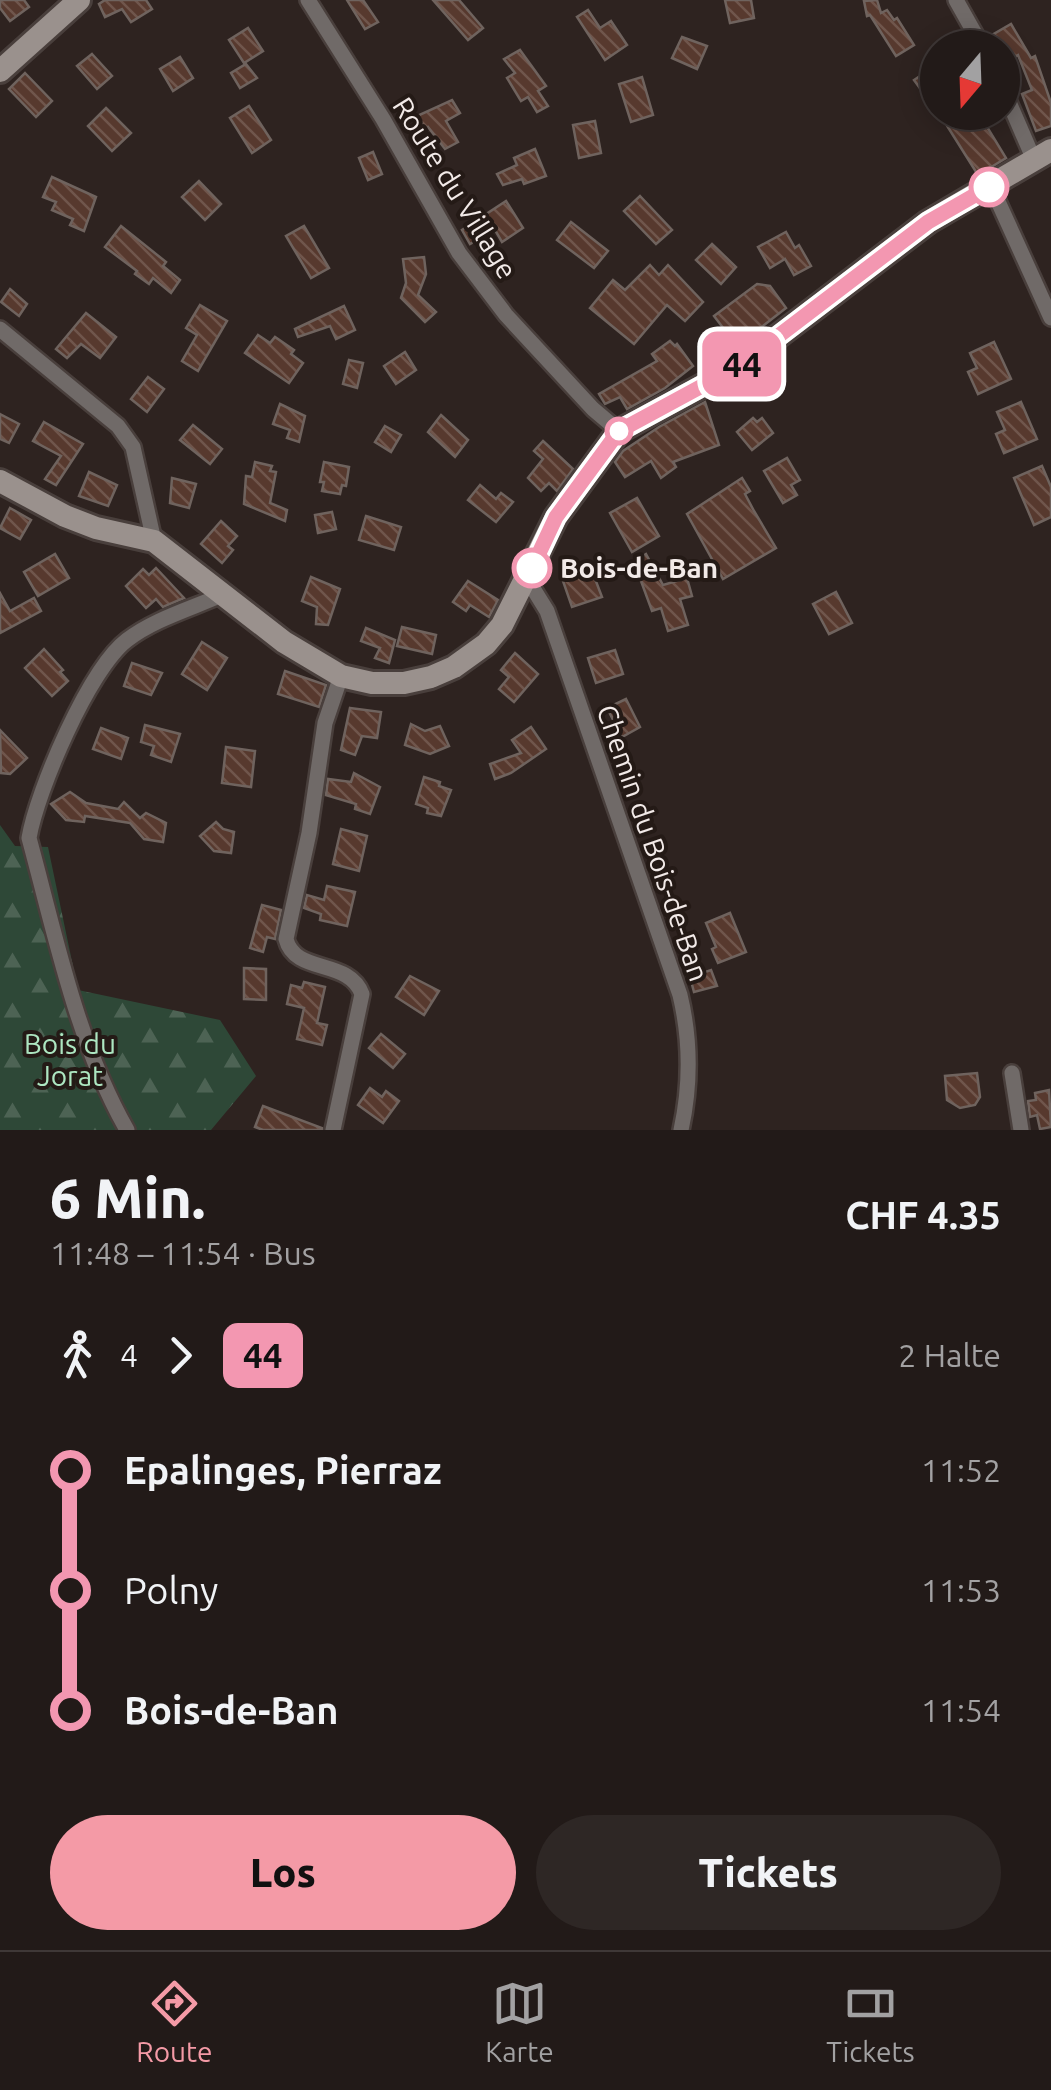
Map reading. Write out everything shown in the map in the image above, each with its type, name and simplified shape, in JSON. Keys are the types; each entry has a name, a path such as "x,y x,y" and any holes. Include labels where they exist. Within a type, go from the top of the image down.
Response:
{"street":[{"path":"0,71 79,0"},
{"name":"Route du Village","path":"308,0 383,119 459,253 506,316 592,409 619,431"},
{"path":"956,0 973,30"},
{"path":"0,481 96,528 154,540 309,659 341,676 372,684 431,677 454,667 486,644 502,625 556,517 619,431 739,366 928,222 1043,154 1020,116"},
{"path":"991,186 1051,318"},
{"path":"0,329 118,426 132,447 154,540"},
{"name":"Chemin du Bois-de-Ban","path":"524,584 534,590 547,611 680,995 688,1027 690,1066 681,1130"},
{"path":"127,1130 80,1028 30,831 34,811 70,726 109,659 139,632 224,594"},
{"path":"333,1130 362,994 358,981 347,973 298,958 288,949 286,938 309,832 326,723 341,676"},
{"path":"1012,1073 1021,1130"}],"green space":[{"name":"Bois du Jorat","path":"0,825 15,846 48,847 78,990 220,1020 256,1076 211,1130 0,1130"}],"building":[{"path":"0,0 24,0 29,7 10,21 0,8"},
{"path":"105,0 146,0 152,9 131,22 122,9 105,17 99,4"},
{"path":"347,0 363,0 378,22 365,29"},
{"path":"433,0 459,0 483,28 468,40"},
{"path":"725,0 751,0 754,18 730,23"},
{"path":"877,0 881,13 887,10 894,20 897,18 914,45 896,56 870,15 867,16 864,1"},
{"path":"588,10 600,28 611,21 627,45 605,60 577,17"},
{"path":"248,28 263,51 244,63 229,40"},
{"path":"682,37 707,46 697,69 672,58"},
{"path":"1020,39 1031,58 1035,56 1051,103 1051,126 1036,131 1022,94 1032,90 1020,60"},
{"path":"520,50 546,86 538,91 548,106 537,112 528,97 521,101 507,78 515,73 504,59"},
{"path":"92,54 112,76 97,89 77,66"},
{"path":"180,57 193,78 173,91 160,69"},
{"path":"246,64 257,78 240,88 231,73"},
{"path":"25,73 52,101 36,117 9,89"},
{"path":"642,77 653,115 631,122 619,84"},
{"path":"452,100 460,113 446,121 458,142 445,149 417,116"},
{"path":"249,106 271,140 252,153 230,118"},
{"path":"106,108 131,133 112,151 88,126"},
{"path":"595,121 601,153 579,158 573,125"},
{"path":"950,130 989,130 1006,158 978,175"},
{"path":"535,149 546,176 524,184 522,179 503,185 497,174 517,165 514,158"},
{"path":"373,152 382,174 368,180 359,158"},
{"path":"52,177 96,197 84,231 70,225 73,219 52,210 56,202 43,197"},
{"path":"199,181 221,204 205,220 182,197"},
{"path":"640,196 672,230 656,244 624,211"},
{"path":"506,201 523,228 502,242 495,230 470,244 462,230"},
{"path":"571,222 608,251 594,268 557,240"},
{"path":"121,226 166,262 163,266 180,280 171,293 153,278 149,284 105,247"},
{"path":"304,226 329,268 311,278 286,236"},
{"path":"786,232 811,266 794,275 785,259 770,268 758,247"},
{"path":"712,244 736,267 721,284 696,260"},
{"path":"424,257 426,274 418,295 436,312 425,322 401,298 406,283 403,259"},
{"path":"650,265 659,275 668,265 703,302 685,321 667,305 634,344 590,308 613,280 625,290"},
{"path":"757,284 770,286 786,308 737,346 714,316"},
{"path":"10,289 27,304 19,316 1,302"},
{"path":"200,305 227,321 198,371 182,361 197,335 186,328"},
{"path":"344,306 355,330 336,339 330,326 298,337 295,329"},
{"path":"86,313 116,337 100,358 81,344 67,358 56,349"},
{"path":"258,335 270,343 275,337 294,350 291,354 303,363 289,383 245,353"},
{"path":"670,341 677,344 693,366 665,388 627,409 620,397 605,404 599,394 657,361 652,354"},
{"path":"994,342 1011,379 978,394 968,372 977,368 970,353"},
{"path":"405,352 416,370 396,384 384,366"},
{"path":"349,360 363,363 357,388 343,384"},
{"path":"148,377 164,389 147,412 131,399"},
{"path":"705,402 719,445 673,462 676,467 661,478 651,461 625,477 615,462 623,451"},
{"path":"1021,402 1037,439 1004,453 996,434 1005,430 997,412"},
{"path":"280,404 305,416 299,442 287,438 290,430 273,424"},
{"path":"0,414 19,424 9,443 0,439"},
{"path":"441,415 468,440 455,457 428,432"},
{"path":"753,418 757,422 762,418 773,433 752,450 737,432"},
{"path":"44,422 83,444 56,485 45,479 61,456 33,441"},
{"path":"193,425 222,449 210,464 180,440"},
{"path":"385,426 401,435 391,452 375,442"},
{"path":"543,441 573,469 557,491 549,483 541,491 528,478 543,459 534,451"},
{"path":"787,458 800,480 791,485 797,495 783,503 764,471"},
{"path":"255,462 272,466 270,471 276,472 270,503 287,510 285,521 244,504 246,476 252,477"},
{"path":"324,462 349,467 346,486 342,485 340,494 322,491"},
{"path":"1042,466 1051,487 1051,517 1034,525 1014,478"},
{"path":"89,472 117,485 108,506 79,496"},
{"path":"172,478 196,484 189,508 170,503"},
{"path":"742,478 750,491 745,494 776,548 723,579 687,514"},
{"path":"480,485 496,499 501,493 513,502 496,522 468,500"},
{"path":"637,498 659,536 632,552 610,513"},
{"path":"10,508 31,520 20,539 0,528"},
{"path":"332,512 336,529 318,533 315,515"},
{"path":"366,516 401,527 394,550 359,540"},
{"path":"221,521 237,536 228,546 233,550 222,563 201,544"},
{"path":"55,554 69,578 38,596 24,572"},
{"path":"646,554 663,585 687,578 692,596 680,599 688,625 668,631 661,608 652,611 634,562"},
{"path":"156,568 184,598 163,607 156,599 146,608 126,586 143,569 149,575"},
{"path":"592,571 602,597 572,607 563,581"},
{"path":"311,577 340,589 328,625 316,624 317,607 302,601"},
{"path":"468,581 498,600 489,617 470,605 466,611 453,602"},
{"path":"836,592 852,623 829,634 813,604"},
{"path":"0,593 10,611 34,598 41,611 0,633"},
{"path":"402,627 436,635 432,654 397,646"},
{"path":"366,628 395,640 389,663 375,658 380,648 361,641"},
{"path":"202,642 227,658 207,690 182,674"},
{"path":"44,649 68,681 52,696 25,668"},
{"path":"615,650 623,674 596,683 588,658"},
{"path":"515,653 538,674 514,702 499,689 509,677 501,670"},
{"path":"132,663 162,673 151,695 124,686"},
{"path":"285,671 326,685 319,707 278,694"},
{"path":"626,699 640,727 622,737 607,708"},
{"path":"350,708 381,712 377,738 362,736 355,755 341,750"},
{"path":"411,724 425,731 440,726 449,746 430,754 405,745"},
{"path":"145,725 180,734 171,762 151,755 154,746 141,742"},
{"path":"531,727 546,749 495,779 490,764 521,753 512,740"},
{"path":"101,728 128,738 121,759 93,749"},
{"path":"0,730 27,758 10,774 1,773"},
{"path":"226,747 255,751 251,787 222,783"},
{"path":"354,773 380,787 370,814 355,809 356,804 326,795 328,779 351,782"},
{"path":"424,777 451,790 441,816 427,813 428,808 416,804"},
{"path":"70,792 86,803 118,809 124,802 140,818 146,813 166,823 163,842 144,839 130,823 85,816 84,822 66,820 51,804"},
{"path":"216,822 234,832 231,853 214,851 200,836"},
{"path":"341,829 367,836 359,871 333,864"},
{"path":"327,886 355,892 347,926 320,920 321,914 304,908 307,895 324,900"},
{"path":"262,905 281,910 275,939 267,937 263,952 250,948"},
{"path":"730,913 746,952 718,963 706,923"},
{"path":"244,968 266,969 266,1000 244,999"},
{"path":"711,970 717,986 694,992 690,977"},
{"path":"410,976 439,991 424,1015 396,997"},
{"path":"304,982 325,987 317,1023 327,1025 322,1045 297,1039 304,1008 287,1004 291,985 302,988"},
{"path":"381,1034 405,1054 393,1068 369,1048"},
{"path":"977,1073 980,1097 975,1105 960,1108 947,1100 945,1076"},
{"path":"370,1088 382,1097 386,1091 399,1101 383,1123 358,1105"},
{"path":"1049,1090 1051,1127 1040,1129 1037,1115 1030,1117 1028,1101 1036,1100 1035,1093"},
{"path":"263,1106 322,1128 322,1130 255,1127"}],"bus line":[{"name":"44","path":"532,568 556,517 619,431 739,366 928,222 989,187"}],"place":[{"name":"Bois-de-Ban","path":"532,568"}]}
